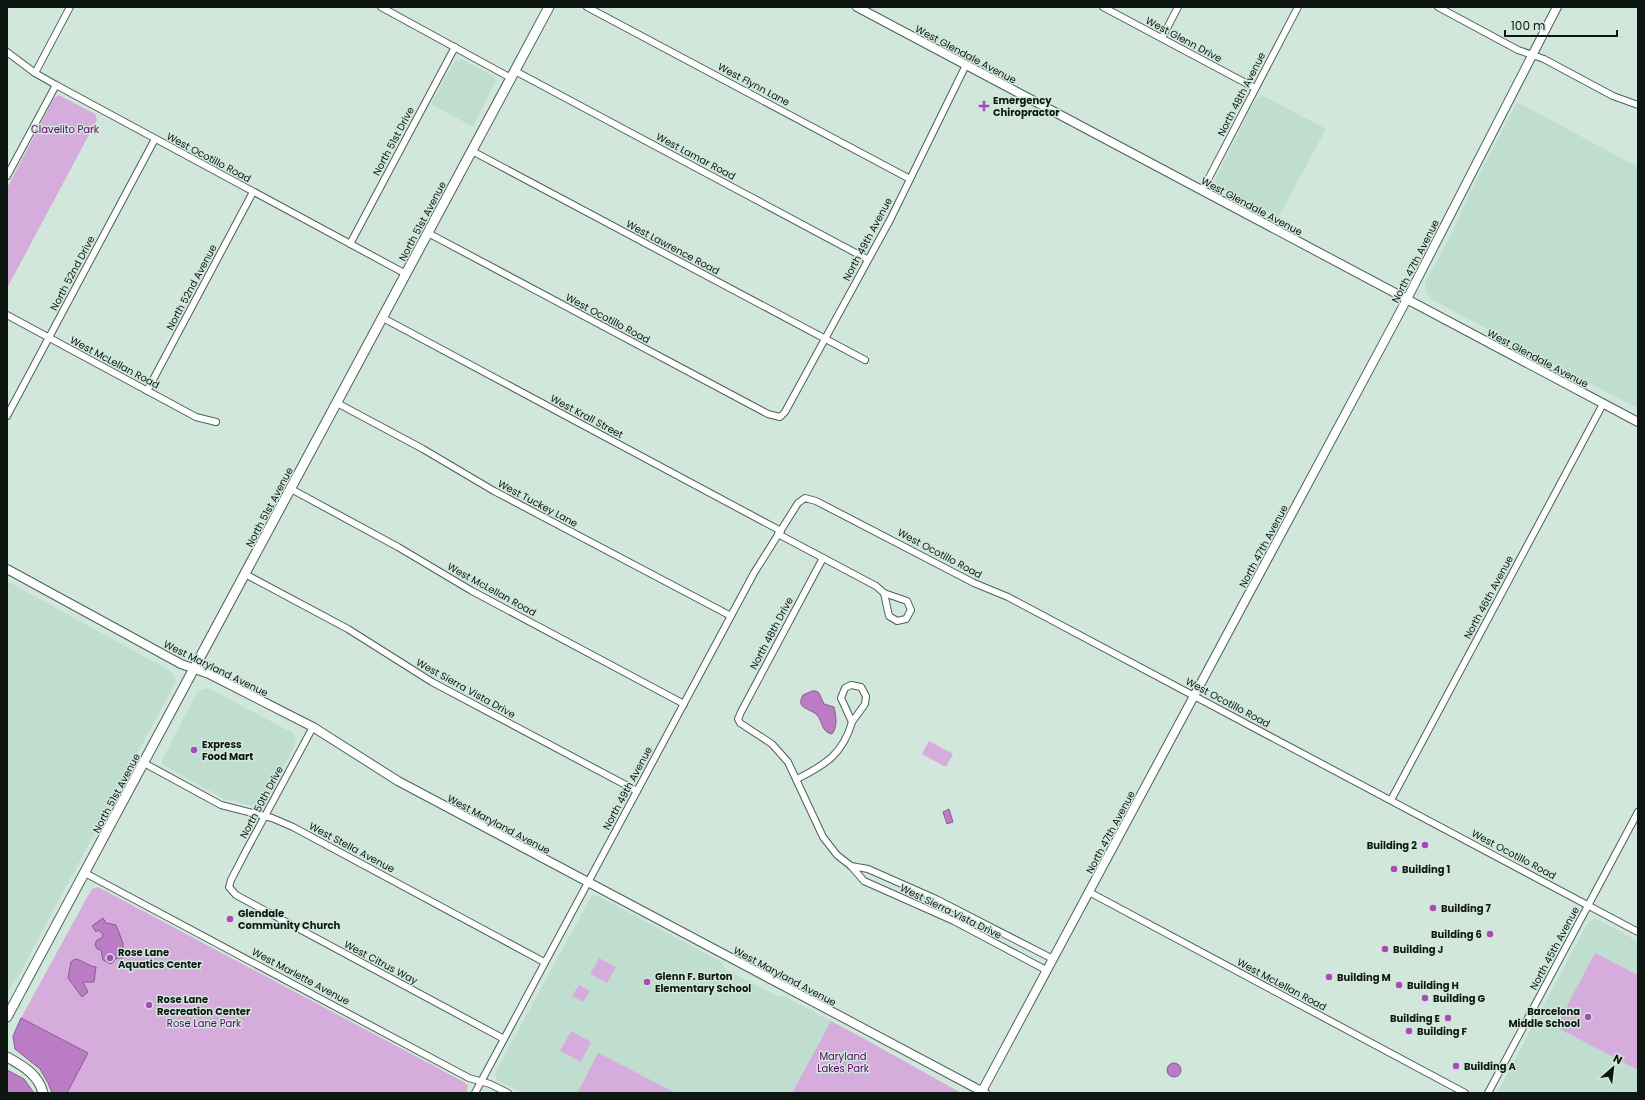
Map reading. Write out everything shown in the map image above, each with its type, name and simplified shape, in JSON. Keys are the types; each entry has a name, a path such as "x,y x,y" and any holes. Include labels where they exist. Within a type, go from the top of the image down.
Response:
{"main road":[{"name":"North 51st Avenue","path":"7,1017 549,7"},
{"path":"7,1057 30,1072 40,1084 43,1093"}],"street":[{"path":"34,73 70,7"},
{"name":"West Lamar Road","path":"381,7 455,47 513,74 867,259"},
{"name":"West Flynn Lane","path":"587,7 910,179"},
{"name":"West Glendale Avenue","path":"857,7 1638,422"},
{"name":"West Glenn Drive","path":"1103,7 1256,88"},
{"path":"1162,38 1178,7"},
{"name":"North 48th Avenue","path":"1202,191 1298,7"},
{"path":"1438,7 1518,50 1544,59 1613,96 1638,105"},
{"name":"North 47th Avenue","path":"983,1092 1046,970 1407,300 1557,7"},
{"name":"North 51st Drive","path":"350,244 455,47"},
{"name":"West Ocotillo Road","path":"7,52 34,73 406,274"},
{"name":"North 49th Avenue","path":"780,417 785,412 825,339 910,179 966,66"},
{"path":"7,176 56,85"},
{"name":"North 52nd Drive","path":"7,416 155,139"},
{"name":"West Lawrence Road","path":"472,151 865,360"},
{"name":"North 52nd Avenue","path":"147,391 253,192"},
{"name":"West Ocotillo Road","path":"428,233 768,414 780,417"},
{"name":"West McLellan Road","path":"7,315 196,417 216,422"},
{"name":"West Krall Street","path":"382,318 780,533 876,586 884,593 904,598 909,603 910,612 906,619 897,621 889,616 884,593"},
{"name":"West Tuckey Lane","path":"337,403 423,449 494,491 731,616"},
{"name":"North 46th Avenue","path":"1391,800 1603,404"},
{"name":"West McLellan Road","path":"291,489 398,547 472,591 684,704"},
{"name":"West Ocotillo Road","path":"805,498 816,501 974,583 1008,597 1638,932"},
{"name":"North 49th Avenue","path":"475,1093 731,616 798,503 805,498"},
{"name":"North 48th Drive","path":"738,719 823,558"},
{"name":"West Maryland Avenue","path":"7,569 181,664 195,669 313,727 398,781 983,1092"},
{"name":"West Sierra Vista Drive","path":"245,574 348,629 432,682 637,791"},
{"path":"797,779 820,767 837,753 846,741 852,722 866,700 864,690 856,685 845,688 841,698 852,722"},
{"name":"West Sierra Vista Drive","path":"738,719 744,727 777,748 788,762 823,837 837,855 851,866 864,881 954,921 1046,970"},
{"name":"North 50th Drive","path":"229,887 231,880 264,816 313,727"},
{"name":"West Stella Avenue","path":"144,763 221,805 264,816 293,827 544,962"},
{"name":"North 45th Avenue","path":"1488,1093 1638,812"},
{"name":"West Sierra Vista Drive","path":"851,866 868,869 936,899 1052,959"},
{"name":"West Marlette Avenue","path":"85,873 469,1078 482,1080 508,1093"},
{"name":"West Citrus Way","path":"229,887 236,895 504,1039"},
{"name":"West McLellan Road","path":"1089,892 1465,1093"}],"shaded area":[{"path":"461,59 493,76 496,80 473,127 431,104 454,62"},
{"path":"1261,96 1326,129 1278,218 1217,185 1215,180 1255,100"},
{"path":"1517,102 1638,167 1638,408 1431,299 1426,293 1425,283 1454,229 1468,196"},
{"path":"7,581 172,672 175,683 16,980 7,992"},
{"path":"208,688 293,733 295,736 296,743 261,808 224,799 162,764 163,758 197,693"},
{"path":"812,691 819,693 824,704 834,707 836,724 832,734 828,733 824,729 817,715 802,706 801,700 803,695"},
{"path":"949,809 953,822 947,824 943,812"},
{"name":"Glenn F. Burton Elementary School","path":"592,895 598,896 721,962 725,969 777,996 784,996 831,1021 792,1093 522,1093 497,1080 495,1075 496,1071"},
{"path":"103,918 106,923 116,925 123,943 123,958 117,958 111,964 103,960 101,950 97,949 95,944 97,940 102,938 103,934 98,930 96,932 92,926"},
{"name":"Barcelona Middle School","path":"1594,918 1638,941 1638,1093 1497,1093 1587,924"},
{"path":"75,959 96,967 94,982 83,982 88,992 82,997 68,978 71,962"},
{"path":"21,1018 88,1053 67,1093 52,1093 40,1069 15,1049 13,1036"},
{"path":"1174,1063 1179,1065 1181,1070 1179,1075 1174,1077 1169,1075 1167,1070 1169,1065"},
{"path":"7,1070 24,1079 34,1093 7,1093"}],"green space":[{"name":"Clavelito Park","path":"59,95 95,114 97,120 7,288 7,188 54,98"},
{"path":"929,741 953,754 946,767 922,754"},
{"name":"Rose Lane Park","path":"98,887 464,1082 468,1086 466,1093 67,1093 88,1053 21,1018 90,892 92,889"},
{"path":"1595,953 1638,975 1638,1070 1556,1027"},
{"path":"599,958 616,967 607,983 590,974"},
{"path":"579,985 590,991 583,1002 572,996"},
{"name":"Maryland Lakes Park","path":"831,1021 880,1048 961,1093 792,1093"},
{"path":"571,1031 591,1042 581,1062 560,1051"},
{"path":"598,1053 676,1093 578,1092"}],"place":[{"name":"Emergency Chiropractor","path":"984,106"},
{"name":"Express Food Mart","path":"194,750"},
{"name":"Building 2","path":"1425,845"},
{"name":"Building 1","path":"1394,869"},
{"name":"Building 7","path":"1433,908"},
{"name":"Glendale Community Church","path":"230,919"},
{"name":"Building 6","path":"1490,934"},
{"name":"Building J","path":"1385,949"},
{"name":"Rose Lane Aquatics Center","path":"110,958"},
{"name":"Building M","path":"1329,977"},
{"name":"Glenn F. Burton Elementary School","path":"647,982"},
{"name":"Building H","path":"1399,985"},
{"name":"Building G","path":"1425,998"},
{"name":"Rose Lane Recreation Center","path":"149,1005"},
{"name":"Barcelona Middle School","path":"1588,1017"},
{"name":"Building E","path":"1448,1018"},
{"name":"Building F","path":"1409,1031"},
{"name":"Building A","path":"1456,1066"}]}
